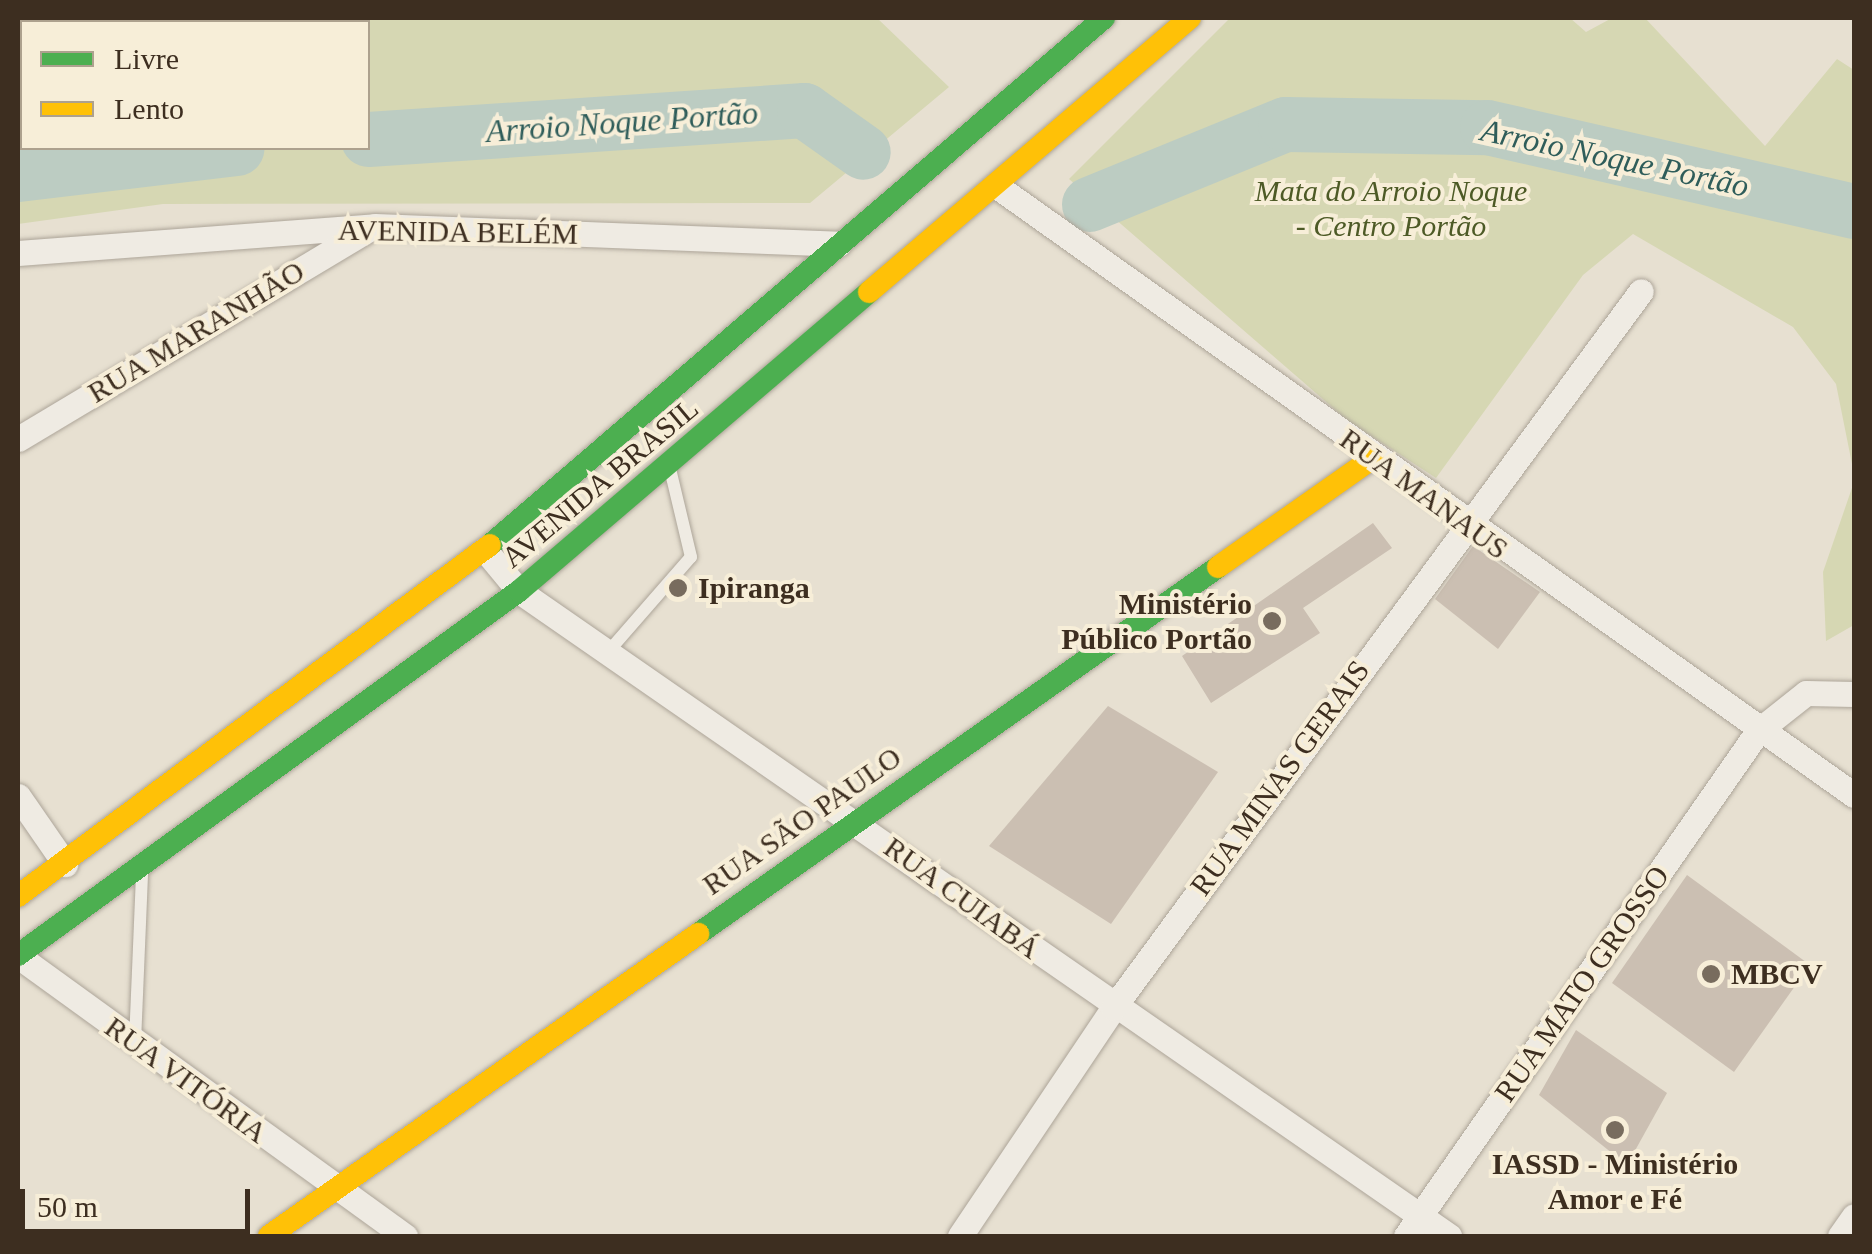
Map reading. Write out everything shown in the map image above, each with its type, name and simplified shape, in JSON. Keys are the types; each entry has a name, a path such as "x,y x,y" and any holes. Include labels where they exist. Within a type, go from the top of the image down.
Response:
{"main road":[{"name":"AVENIDA BRASIL","path":"18,896 485,550 1104,18"},
{"name":"AVENIDA BRASIL","path":"18,955 520,592 998,187 1190,18"},
{"name":"RUA SÃO PAULO","path":"269,1236 1373,458"}],"street":[{"name":"RUA MANAUS","path":"998,187 1466,526 1854,796"},
{"name":"AVENIDA BELÉM","path":"18,253 375,226 839,244"},
{"name":"RUA MARANHÃO","path":"18,439 375,226"},
{"name":"RUA MINAS GERAIS","path":"960,1236 1113,1008 1641,291"},
{"name":"RUA CUIABÁ","path":"485,550 520,592 855,820 1413,1226 1449,1236"},
{"name":"RUA MATO GROSSO","path":"1413,1226 1758,731 1806,694 1854,694"},
{"path":"18,796 65,864"},
{"name":"RUA VITÓRIA","path":"18,955 405,1236"},
{"path":"1840,1236 1854,1216"}],"lane":[{"path":"608,652 691,557 668,465"},
{"path":"136,1042 142,865"}],"green space":[{"path":"18,18 877,18 949,87 810,203 163,204 18,224"},
{"name":"Mata do Arroio Noque - Centro Portão","path":"1230,18 1570,18 1586,32 1612,18 1645,18 1765,146 1837,59 1854,70 1854,474 1836,384 1793,327 1633,234 1583,275 1436,478 1347,420 1069,179"},
{"path":"1854,482 1854,625 1826,641 1823,572"}],"building":[{"name":"Ministério Público Portão","path":"1373,523 1392,548 1303,608 1320,633 1211,703 1182,656"},
{"path":"1473,546 1540,592 1498,649 1435,599"},
{"path":"1108,706 1218,772 1111,924 989,846"},
{"name":"MBCV","path":"1687,875 1810,965 1734,1072 1612,983"},
{"name":"IASSD - Ministério Amor e Fé","path":"1576,1030 1667,1093 1627,1165 1539,1095"}],"waterway":[{"name":"Arroio Noque Portão","path":"370,139 804,110 863,152"},
{"name":"Arroio Noque Portão","path":"1089,204 1285,124 1487,127 1854,211"},
{"name":"Arroio Noque Portão","path":"18,174 219,150"}],"traffic: fast":[{"path":"490,545 1104,18"},
{"path":"18,955 519,591 869,292"},
{"path":"698,934 1218,567"}],"traffic: slow":[{"path":"869,292 1190,18"},
{"path":"1218,567 1373,458"},
{"path":"18,896 490,545"},
{"path":"269,1236 698,934"}],"place":[{"name":"Ipiranga","path":"678,588"},
{"name":"Ministério Público Portão","path":"1272,621"},
{"name":"MBCV","path":"1711,974"},
{"name":"IASSD - Ministério Amor e Fé","path":"1615,1130"}]}
